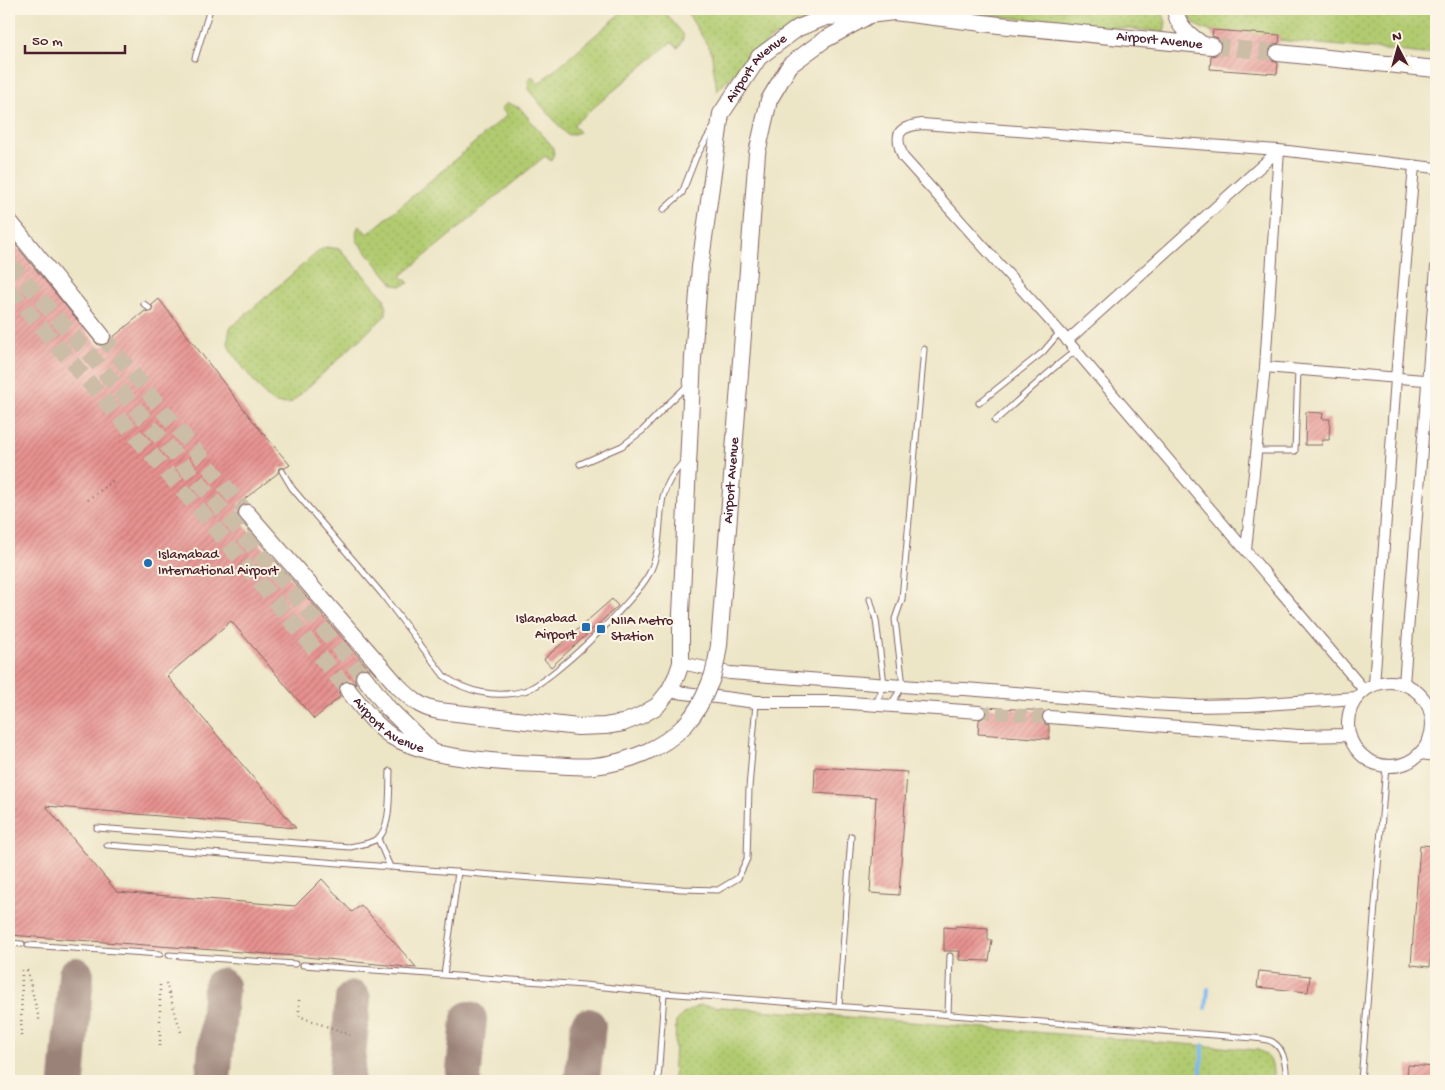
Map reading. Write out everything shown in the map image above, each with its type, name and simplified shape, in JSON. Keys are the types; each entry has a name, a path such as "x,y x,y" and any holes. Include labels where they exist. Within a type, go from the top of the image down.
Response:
{"main road":[{"name":"Airport Avenue","path":"681,663 681,614 692,381 700,267 721,114 759,57 798,28 826,17 894,12 999,25 1207,45 1188,35 1176,15 1175,9"},
{"name":"Airport Avenue","path":"348,690 378,724 392,736 406,744 435,753 468,759 591,767 613,764 629,759 668,739 686,724 710,685 719,645 757,153 769,100 790,65 824,40 868,15"},
{"path":"1278,53 1436,69"},
{"path":"9,221 102,336"},
{"path":"247,513 397,685 416,704 427,709 578,727 623,723 657,706 669,691 678,675 681,663"},
{"name":"Airport Avenue","path":"364,677 388,708 435,753"}],"street":[{"path":"1365,691 1060,332 904,157 898,143 899,133 906,126 922,124 1279,150 1436,168"},
{"path":"1067,341 1279,150"},
{"path":"1246,550 1265,367 1279,150"},
{"path":"681,663 730,673 1191,706 1249,704 1365,691 1385,682 1404,684 1416,691 1433,710 1432,734 1428,744 1411,761 1399,765 1386,766 1374,763 1354,747 1348,722 1351,709 1365,691 1396,378 1414,166"},
{"path":"1404,684 1431,381 1436,267"},
{"path":"1265,367 1431,381"},
{"path":"963,711 965,689"},
{"path":"669,691 756,702 836,702 980,712"},
{"path":"1049,717 1299,736 1350,736"},
{"path":"1421,753 1436,755"}],"lane":[{"path":"195,58 210,9"},
{"path":"663,210 682,193 696,157 721,114"},
{"path":"144,304 149,308"},
{"path":"979,403 1042,352 1060,332"},
{"path":"891,705 903,686 895,619 902,600 924,349"},
{"path":"995,421 1054,367 1075,351"},
{"path":"1256,451 1295,451 1298,370"},
{"path":"580,464 622,446 642,432 692,381"},
{"path":"282,471 292,488 382,594 444,676 456,685 471,690 488,693 510,693 524,691 536,686 553,673 594,636 635,594 650,574 656,557 664,496 673,474 689,455"},
{"path":"870,599 876,620 884,684 876,705"},
{"path":"108,845 682,889 718,890 738,878 747,859 749,788 756,702"},
{"path":"1361,1081 1386,766"},
{"path":"97,828 350,847 378,839 385,831 390,771"},
{"path":"839,1006 851,836"},
{"path":"378,839 390,867"},
{"path":"444,975 458,872"},
{"path":"9,943 22,944"},
{"path":"28,945 160,954"},
{"path":"169,955 295,964"},
{"path":"948,1014 950,956"},
{"path":"303,965 1254,1038 1273,1042 1279,1048 1285,1065 1286,1081"},
{"path":"658,1081 664,993"}],"path":[{"path":"88,500 114,480"},
{"path":"21,1036 22,969"},
{"path":"26,970 40,1023"},
{"path":"160,983 160,1046"},
{"path":"166,983 181,1032"},
{"path":"300,1000 299,1016 350,1035"}],"green space":[{"path":"626,9 662,9 683,34 681,43 678,48 671,42 573,125 580,132 570,135 566,134 530,92 528,81 532,76 538,84"},
{"path":"685,9 843,9 770,39 717,91 711,51"},
{"path":"918,9 1161,9 1166,22 1164,32"},
{"path":"1186,9 1436,9 1436,51 1424,54 1223,35 1200,27 1192,21"},
{"path":"508,103 520,108 552,146 554,153 551,161 545,156 401,276 409,283 401,286 394,285 357,241 356,233 359,226 368,234 507,115 501,108"},
{"path":"326,247 340,249 384,298 386,315 291,403 277,403 272,401 263,392 231,351 228,342 230,328 320,250"},
{"path":"699,1005 1258,1050 1267,1056 1271,1062 1273,1081 673,1081 676,1022 683,1014"}],"building":[{"path":"1213,30 1280,35 1279,43 1270,47 1268,52 1272,61 1278,63 1277,74 1210,69 1211,56 1220,52 1222,46 1218,38 1212,36"},
{"name":"Islamabad International Airport","path":"9,237 98,345 108,344 112,338 145,311 152,311 152,305 159,299 257,426 290,465 285,468 279,468 278,473 238,504 240,506 237,514 239,519 370,670 363,667 358,669 354,678 356,684 347,680 341,683 338,691 340,697 314,719 231,621 167,676 296,828 46,806 117,892 295,906 322,879 352,912 361,905 417,968 296,956 9,935"},
{"path":"1306,412 1323,413 1322,419 1330,419 1329,440 1323,440 1322,445 1305,445"},
{"path":"612,599 618,606 551,667 544,659"},
{"path":"985,707 1044,711 1041,716 1045,724 1049,725 1049,739 978,734 979,720 985,717 987,713"},
{"path":"815,767 907,772 899,895 870,893 876,797 814,793"},
{"path":"1420,845 1436,846 1436,881 1430,967 1411,965"},
{"path":"956,926 988,928 988,940 992,940 989,961 959,960 960,951 944,951 944,927 955,928"},
{"path":"1259,971 1310,976 1308,992 1257,987"},
{"path":"1408,1065 1436,1067 1436,1081 1407,1081"}],"waterway":[{"path":"1206,1008 1208,989"},
{"path":"1200,1081 1203,1045"}],"taxiway":[{"path":"67,1081 76,975"},
{"path":"213,1081 221,986"},
{"path":"346,1081 353,999"},
{"path":"463,1081 469,1019"},
{"path":"582,1081 588,1026"}],"tunnel":[{"path":"1212,46 1278,53"},
{"path":"9,263 96,362 364,677"},
{"path":"9,290 203,514 348,690"},
{"path":"102,336 247,513"},
{"path":"979,712 1049,717"}],"place":[{"name":"Islamabad International Airport","path":"148,563"},
{"name":"Islamabad Airport","path":"586,627"},
{"name":"NIIA Metro Station","path":"601,629"}]}
